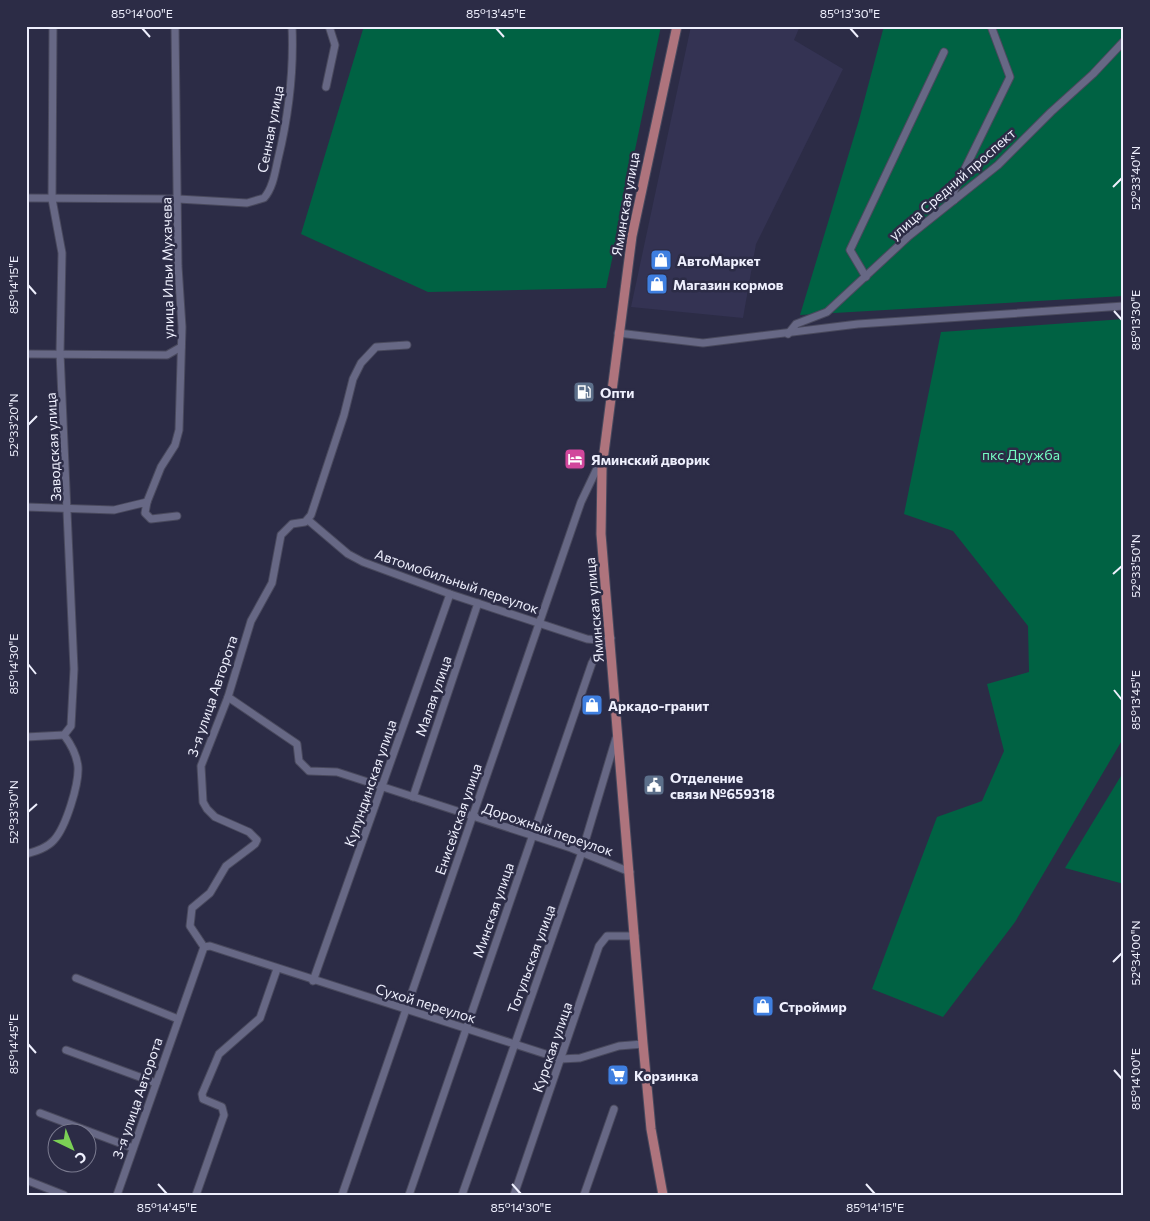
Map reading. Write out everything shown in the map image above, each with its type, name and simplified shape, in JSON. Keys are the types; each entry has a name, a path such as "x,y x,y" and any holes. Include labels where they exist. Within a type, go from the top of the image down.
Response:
{"main road":[{"name":"Яминская улица","path":"663,1195 651,1129 643,1044 601,534 604,454 618,333 632,236 677,26"}],"street":[{"name":"Заводская улица","path":"53,26 52,199 62,253 60,353 74,677 71,726 64,735"},
{"name":"улица Ильи Мухачева","path":"148,502 161,467 178,435 181,347 175,26"},
{"name":"Сенная улица","path":"178,200 248,203 258,201 266,196 270,188 287,123 293,79 292,26"},
{"path":"326,86 334,44 329,26"},
{"path":"954,200 954,191 1010,77 991,26"},
{"name":"улица Средний проспект","path":"788,334 796,324 827,312 910,236 998,165 1051,112 1093,74 1124,41"},
{"path":"866,277 850,250 944,52"},
{"path":"26,198 178,200"},
{"path":"618,333 703,342 788,334 858,324 1124,306"},
{"path":"308,520 358,367 376,348 406,345"},
{"path":"26,354 167,355 181,347"},
{"name":"Енисейская улица","path":"342,1195 404,1010 581,502 604,454"},
{"path":"26,507 114,510 148,502 145,512 151,519 177,516"},
{"name":"Автомобильный переулок","path":"308,520 353,558 450,594 592,640 611,638"},
{"name":"3-я улица Авторота","path":"117,1195 204,947 190,926 192,908 210,893 226,866 255,844 257,840 249,832 215,817 203,802 201,766 228,698 251,621 274,577 281,535 292,524 308,520"},
{"name":"Кулундинская улица","path":"313,981 450,594"},
{"name":"Малая улица","path":"413,796 478,603"},
{"name":"Минская улица","path":"409,1195 592,663 599,651 611,638"},
{"name":"Дорожный переулок","path":"228,698 297,744 300,761 305,769 337,772 382,786 582,852 630,872"},
{"name":"Тогульская улица","path":"462,1195 582,852 618,731"},
{"path":"26,737 64,735 77,762 77,781 60,832 52,842 26,854"},
{"name":"Курская улица","path":"514,1195 601,942 607,936 635,936"},
{"name":"Сухой переулок","path":"204,947 210,946 313,981 561,1059 580,1058 619,1046 643,1044"},
{"path":"196,1195 224,1115 222,1107 203,1099 201,1095 219,1054 260,1018 277,969"},
{"path":"76,978 178,1019"},
{"path":"66,1050 156,1083"},
{"path":"584,1195 614,1109"},
{"path":"40,1113 133,1148"},
{"path":"26,1180 64,1195"}],"shaded area":[{"path":"691,26 800,26 794,40 843,69 756,244 743,318 631,307"}],"green space":[{"path":"364,26 661,26 606,288 428,292 301,234"},
{"path":"884,26 1124,26 1124,296 800,315 859,120"},
{"name":"пкс Дружба","path":"1124,319 1124,737 1015,922 943,1017 872,989 937,817 982,801 1004,751 987,684 1029,672 1028,626 953,531 904,514 941,332"},
{"path":"1124,771 1124,884 1065,868"}],"place":[{"name":"АвтоМаркет","path":"661,260"},
{"name":"Магазин кормов","path":"657,284"},
{"name":"Опти","path":"584,392"},
{"name":"Яминский дворик","path":"575,459"},
{"name":"Аркадо-гранит","path":"592,705"},
{"name":"Отделение связи №659318","path":"654,785"},
{"name":"Строймир","path":"763,1006"},
{"name":"Корзинка","path":"618,1075"}]}
